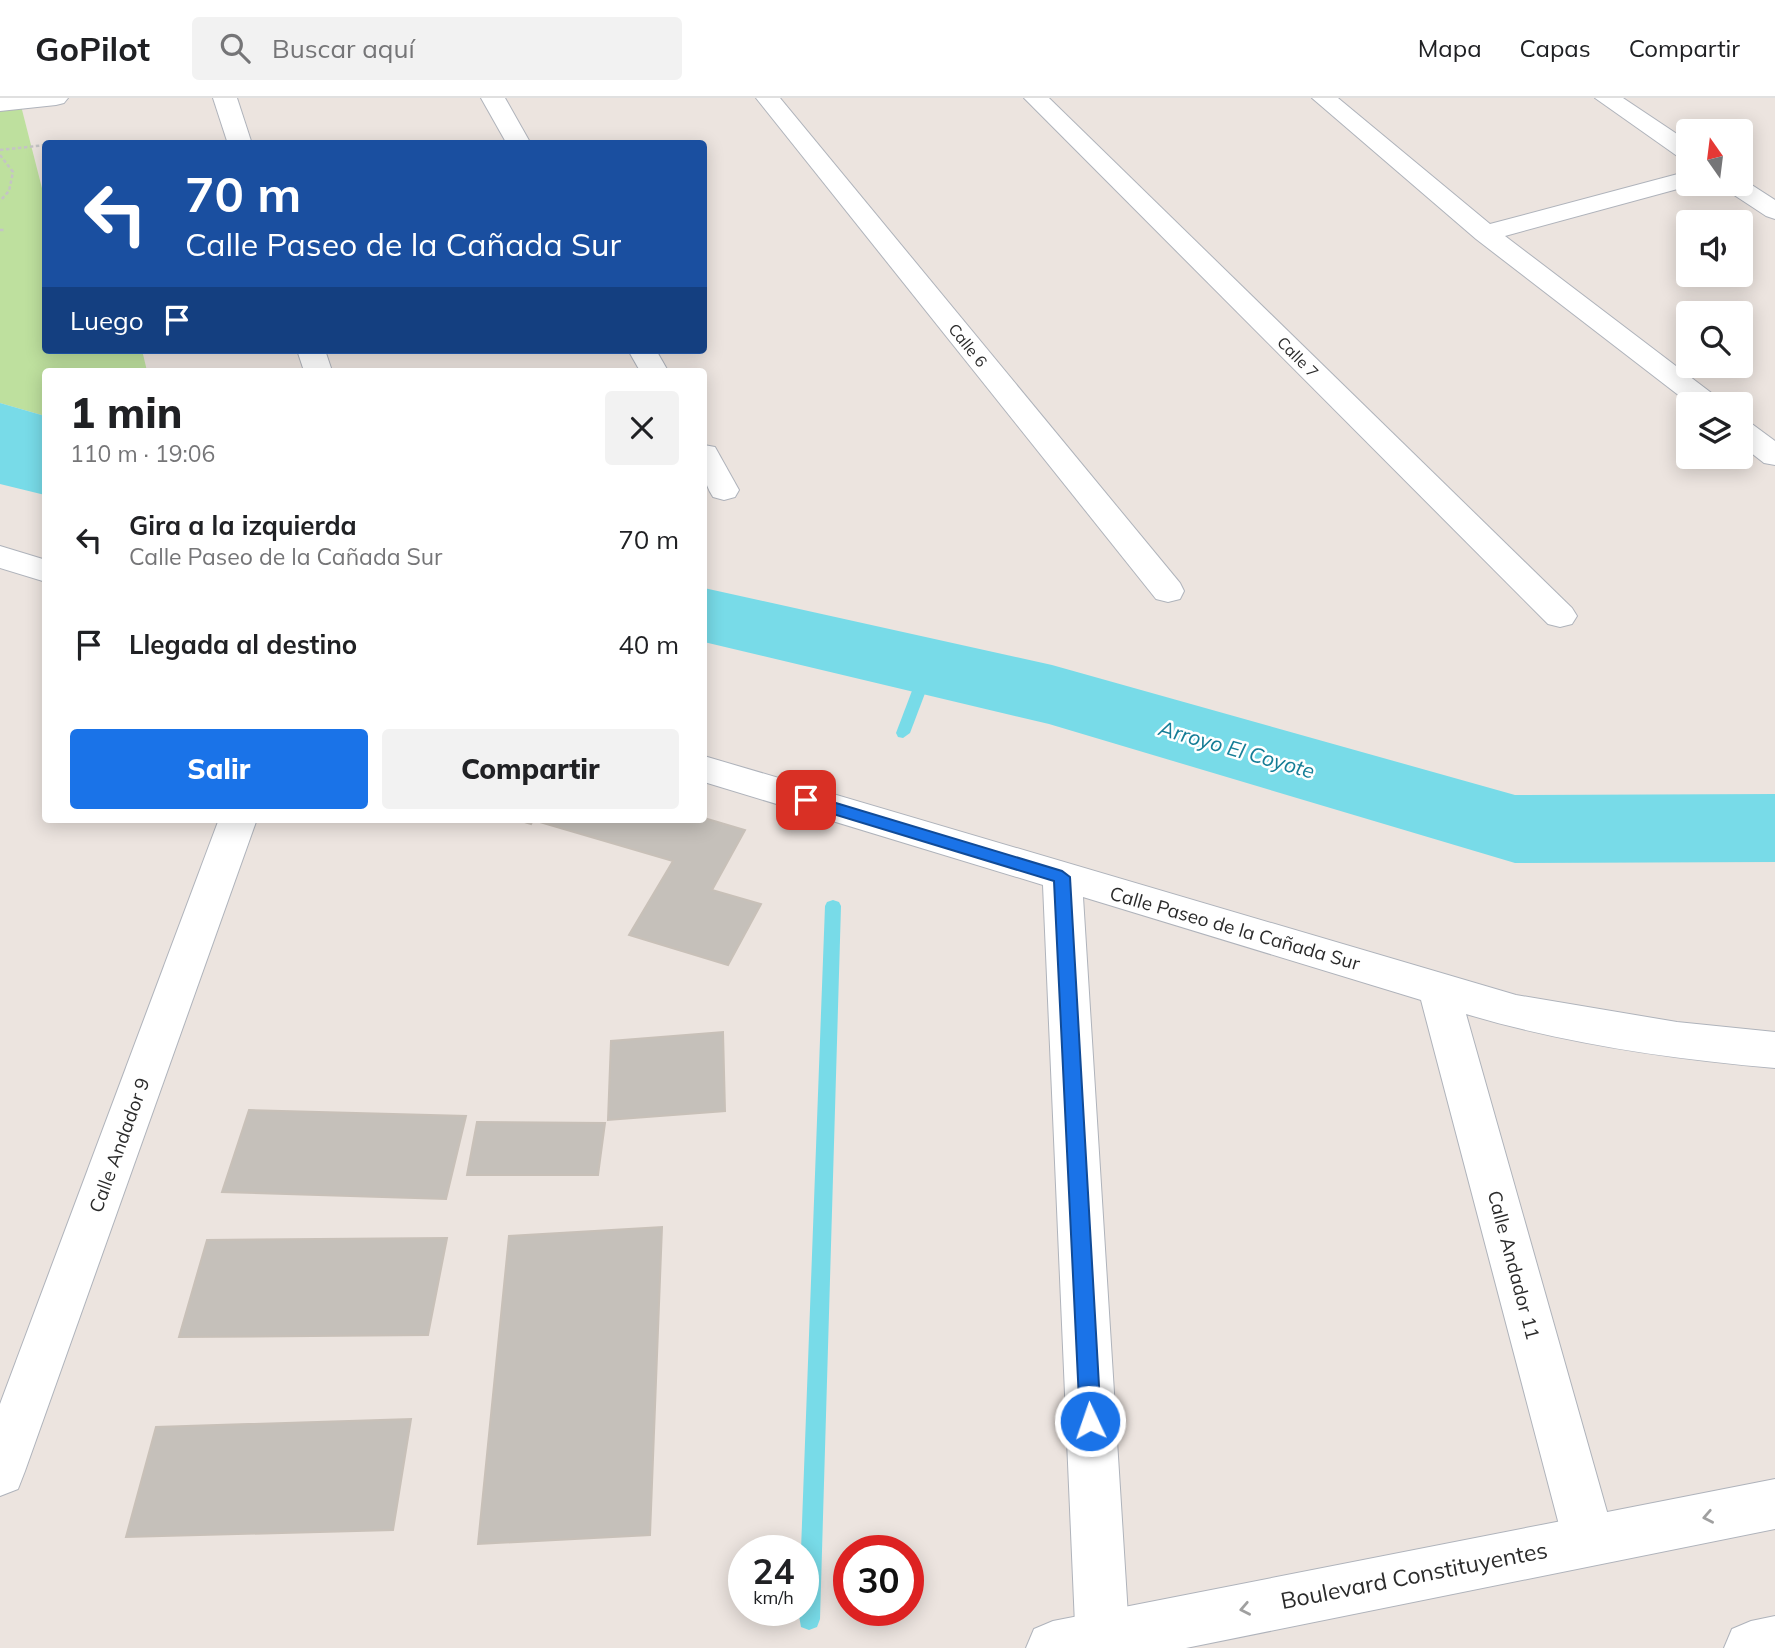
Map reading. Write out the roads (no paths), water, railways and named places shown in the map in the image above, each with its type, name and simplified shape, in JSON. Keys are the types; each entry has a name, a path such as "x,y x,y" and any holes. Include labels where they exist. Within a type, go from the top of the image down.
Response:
{"street":[{"path":"0,104 56,98"},
{"path":"225,98 239,140"},
{"path":"493,98 517,140"},
{"name":"Calle 6","path":"768,98 1168,591"},
{"name":"Calle 7","path":"1036,98 1560,616"},
{"path":"1324,98 1485,233 1692,392"},
{"path":"1607,98 1676,144"},
{"path":"1485,233 1676,182"},
{"path":"1752,196 1775,211"},
{"path":"1753,438 1774,453"},
{"path":"707,459 724,489"},
{"path":"1,558 42,569"},
{"name":"Calle Paseo de la Cañada Sur","path":"707,770 1516,1012 1735,1047 1775,1050"},
{"name":"Calle Andador 9","path":"0,1471 237,823"},
{"path":"1062,877 1102,1643"},
{"name":"Calle Andador 11","path":"1439,990 1589,1539"},
{"name":"Boulevard Constituyentes","path":"1053,1648 1102,1643 1589,1539 1775,1504"},
{"path":"1751,1648 1775,1643"}],"water":[{"path":"0,403 42,415 42,494 0,484"}],"waterway":[{"name":"Arroyo El Coyote","path":"707,616 1052,695 1515,829 1775,828"},
{"path":"903,733 928,667"},
{"path":"812,1535 833,906"}]}
